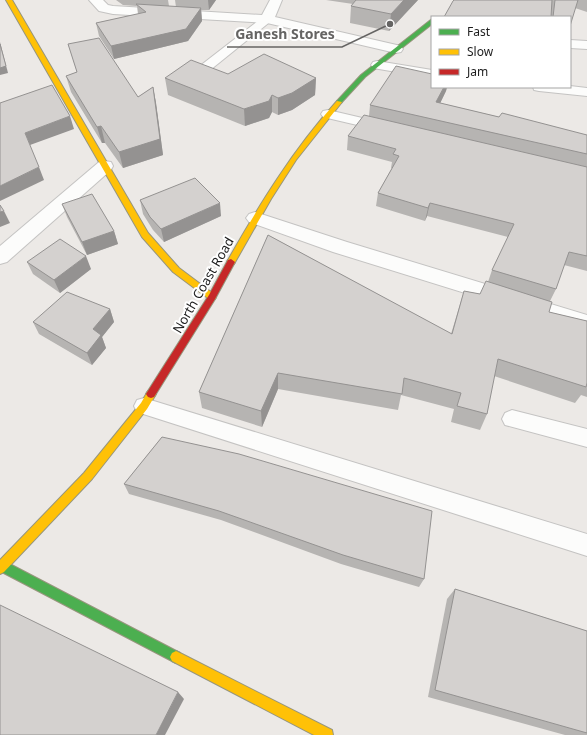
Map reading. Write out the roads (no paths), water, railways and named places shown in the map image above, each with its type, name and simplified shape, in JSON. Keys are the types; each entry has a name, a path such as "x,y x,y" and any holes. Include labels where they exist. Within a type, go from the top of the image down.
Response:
{"street":[{"path":"10,0 145,235 176,270 212,297"},
{"path":"95,0 104,8 113,10 267,19 396,49"},
{"path":"267,19 276,0"},
{"name":"North Coast Road","path":"1,567 88,476 144,406 212,297 255,218 300,150 328,114 363,76 431,22"},
{"path":"571,44 587,45"},
{"path":"0,257 105,166"},
{"path":"255,218 340,248 587,323"},
{"path":"1,567 327,735"}],"lane":[{"path":"200,72 267,19"},
{"path":"377,65 431,74"},
{"path":"549,88 587,92"},
{"path":"328,114 397,130"},
{"path":"144,406 587,545"},
{"path":"512,419 587,438"}],"place":[{"name":"Ganesh Stores","path":"390,24"}]}
